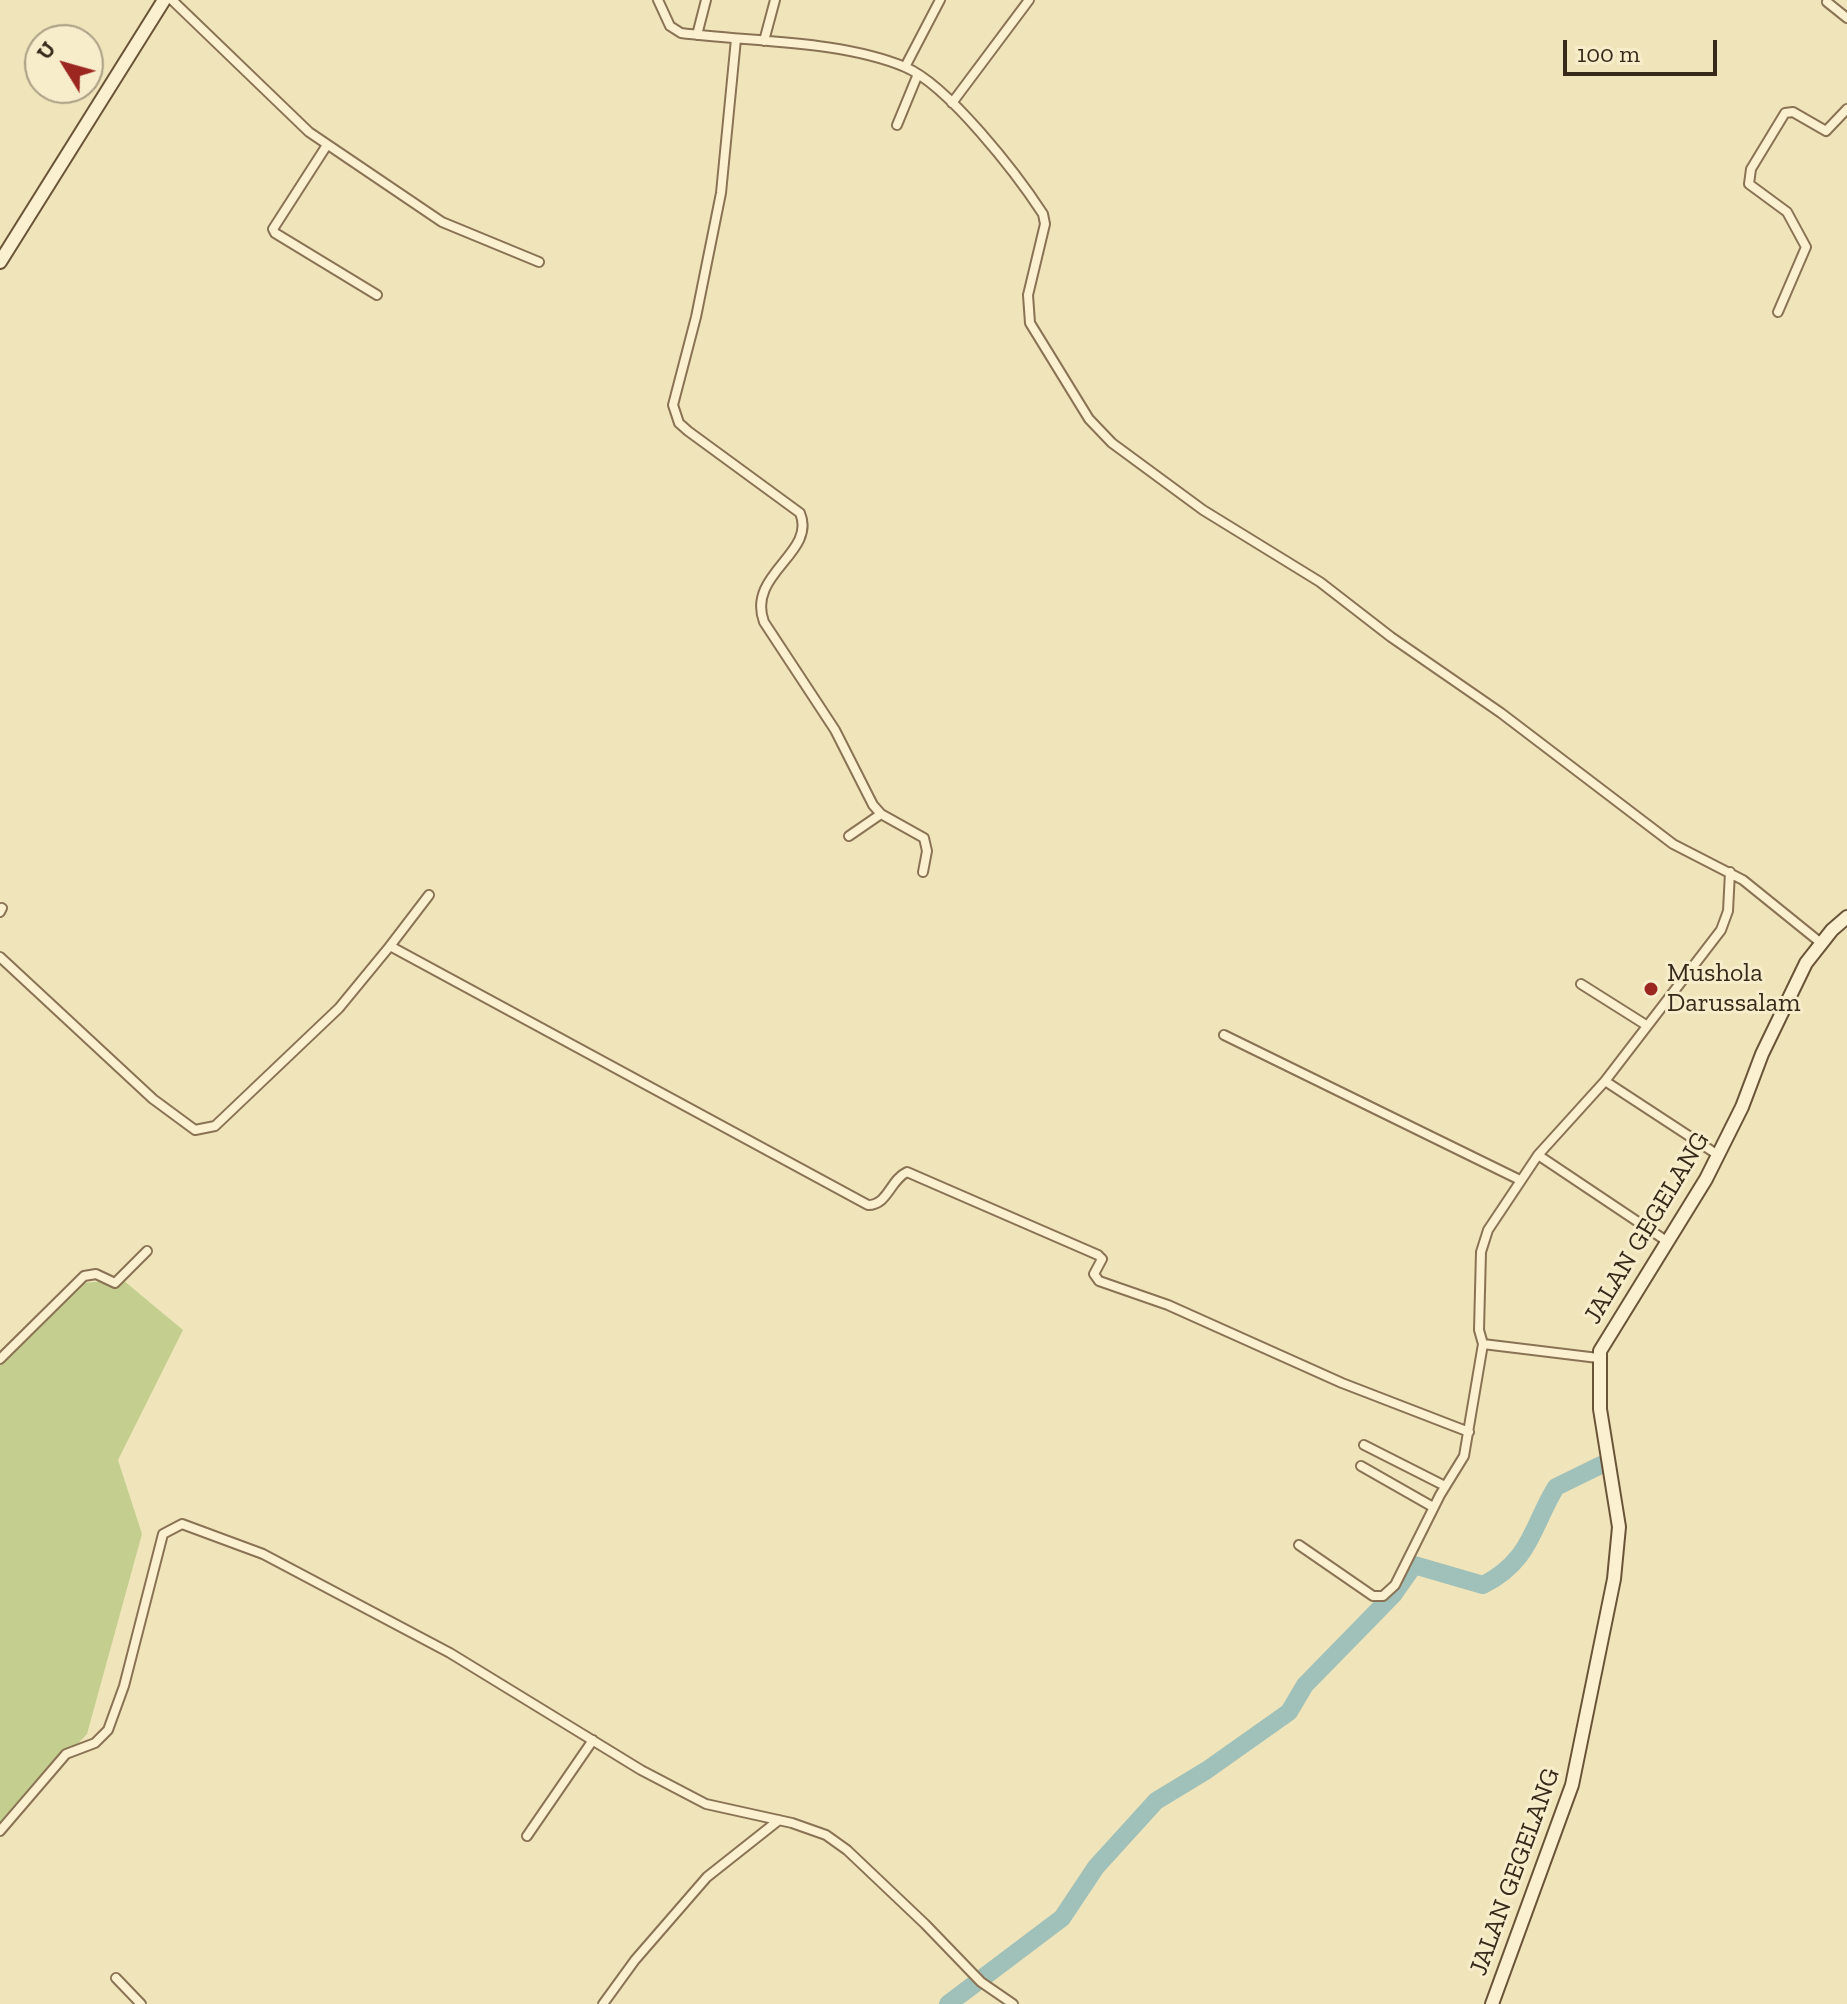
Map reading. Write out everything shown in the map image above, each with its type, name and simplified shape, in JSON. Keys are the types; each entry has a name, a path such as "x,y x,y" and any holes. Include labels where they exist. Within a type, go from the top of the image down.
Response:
{"street":[{"path":"0,262 164,0"},
{"path":"172,0 279,107 327,145 442,222 539,262"},
{"path":"658,0 674,31 858,53 918,74 952,103 985,138 1043,214 1045,224 1028,295 1030,323 1089,419 1112,443 1203,510 1320,582 1391,637 1501,713 1673,844 1702,862 1730,872 1821,943"},
{"path":"697,35 706,0"},
{"path":"764,41 775,0"},
{"path":"905,67 940,0"},
{"path":"952,103 1029,0"},
{"path":"1827,2 1847,18"},
{"path":"736,39 721,193 696,317 673,405 679,423 688,431 800,513 805,524 802,536 764,588 758,607 764,622 835,730 864,791 881,814 921,833 926,847 923,872"},
{"path":"897,125 918,74"},
{"path":"1778,312 1806,247 1787,212 1749,184 1751,169 1785,113 1793,112 1826,131 1847,109"},
{"path":"327,145 273,229 377,295"},
{"path":"849,836 881,814"},
{"path":"1299,1545 1373,1596 1383,1596 1402,1573 1433,1507 1464,1456 1483,1344 1479,1334 1482,1246 1538,1155 1605,1081 1646,1025 1693,970 1726,922 1730,872"},
{"path":"0,957 153,1099 188,1126 206,1131 215,1126 339,1008 429,895"},
{"name":"JALAN GEGELANG","path":"1492,2004 1572,1785 1614,1579 1619,1527 1604,1447 1598,1358 1603,1344 1668,1242 1718,1155 1797,982 1821,943 1847,917"},
{"path":"390,946 868,1205 879,1202 897,1178 907,1172 1098,1255 1102,1259 1094,1274 1099,1281 1168,1305 1342,1383 1469,1432"},
{"path":"1581,984 1646,1025"},
{"path":"1224,1035 1520,1180"},
{"path":"1605,1081 1718,1155"},
{"path":"1538,1155 1668,1242"},
{"path":"0,1359 84,1276 96,1274 115,1283 147,1251"},
{"path":"1483,1344 1598,1358"},
{"path":"1364,1445 1445,1486"},
{"path":"1361,1466 1433,1507"},
{"path":"0,1831 72,1750 89,1746 108,1730 117,1708 163,1534 182,1524 232,1540 450,1653 706,1804 816,1831 847,1850 979,1979 1013,2004"},
{"path":"527,1836 593,1740"},
{"path":"603,2004 635,1960 707,1877 779,1820"},
{"path":"116,1978 141,2004"}],"green space":[{"path":"123,1280 183,1330 118,1460 142,1534 87,1734 0,1827 0,1365 82,1283"}],"waterway":[{"path":"948,2004 1062,1918 1096,1867 1156,1801 1207,1770 1289,1712 1305,1685 1393,1595 1414,1565 1483,1585 1521,1554 1556,1487 1601,1465"}],"place":[{"name":"Mushola Darussalam","path":"1651,989"}]}
